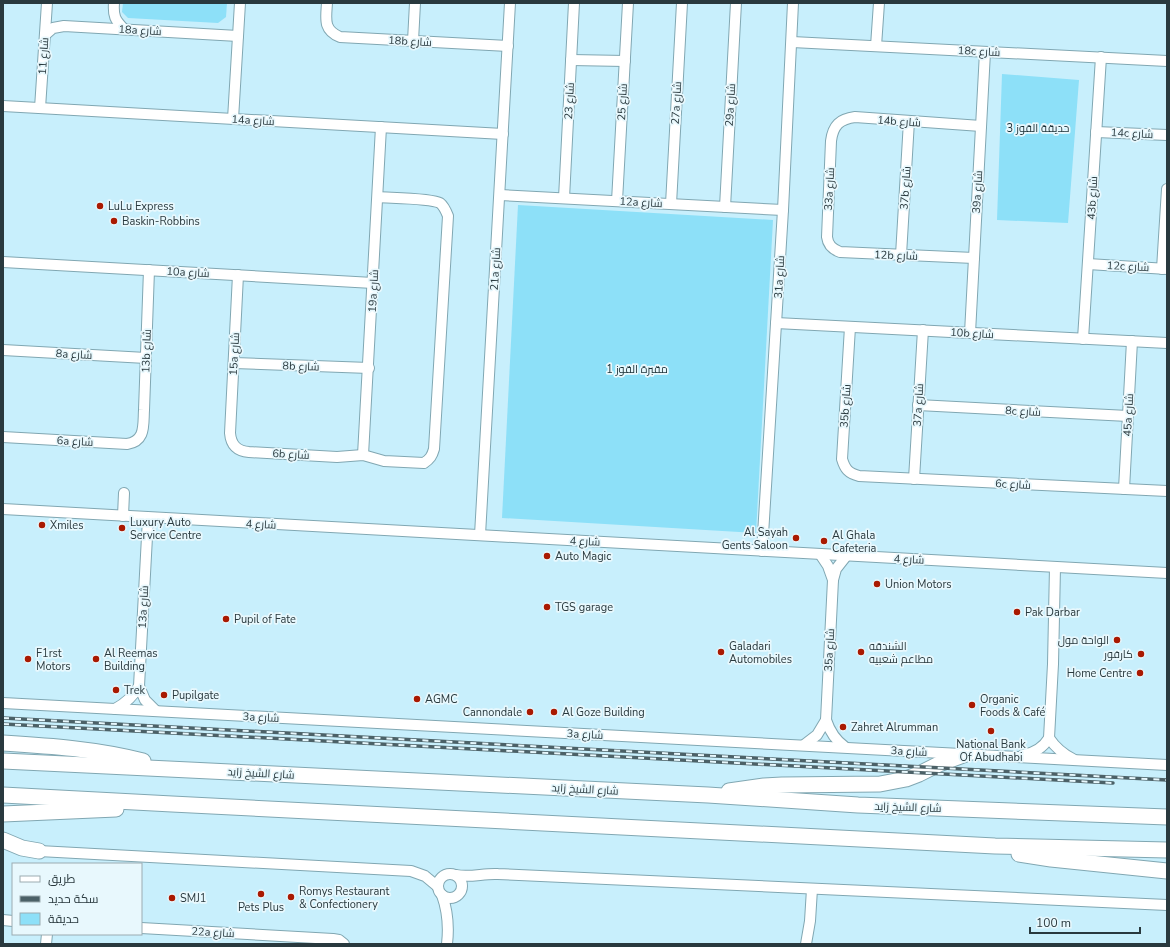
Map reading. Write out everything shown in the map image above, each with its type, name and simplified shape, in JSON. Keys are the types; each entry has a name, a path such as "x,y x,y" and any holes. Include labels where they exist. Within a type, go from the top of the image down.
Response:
{"highway":[{"path":"3,743 61,747 99,752 136,759 173,769"},
{"path":"708,795 764,786 880,784 893,782 913,776 966,754"},
{"name":"شارع الشيخ زايد","path":"3,761 708,795 858,805 1167,817"},
{"path":"3,795 995,846 1167,850"},
{"path":"3,814 110,810 172,804"},
{"path":"3,840 22,848 39,851"},
{"path":"995,846 1013,853 1051,859 1167,871"}],"street":[{"name":"شارع 11","path":"40,108 46,3"},
{"path":"114,3 115,18 124,29"},
{"path":"233,119 240,3"},
{"name":"18b شارع","path":"327,3 326,22 331,32 340,37 508,46"},
{"path":"413,41 415,3"},
{"name":"21a شارع","path":"480,535 510,3"},
{"name":"شارع 23","path":"564,198 574,3"},
{"name":"شارع 25","path":"617,201 628,3"},
{"name":"27a شارع","path":"671,204 682,3"},
{"name":"29a شارع","path":"725,206 736,3"},
{"name":"31a شارع","path":"762,551 783,210 793,3"},
{"path":"876,46 879,3"},
{"name":"18a شارع","path":"45,35 53,28 58,26 238,36"},
{"name":"18c شارع","path":"792,42 1167,61"},
{"name":"39a شارع","path":"970,333 985,52"},
{"name":"43b شارع","path":"1083,339 1101,57"},
{"path":"571,60 625,61"},
{"name":"14a شارع","path":"3,106 502,134"},
{"name":"14b شارع","path":"831,141 835,126 848,118 981,126"},
{"name":"37b شارع","path":"901,255 909,121"},
{"name":"19a شارع","path":"363,455 369,368 381,127"},
{"name":"14c شارع","path":"1096,132 1167,135"},
{"name":"33a شارع","path":"827,237 831,141"},
{"path":"1165,269 1167,189"},
{"name":"12a شارع","path":"500,195 783,210"},
{"path":"363,455 384,461 424,463 433,455 448,216 443,206 434,200 378,197"},
{"name":"12b شارع","path":"827,237 829,245 836,251 840,252 974,258"},
{"name":"10a شارع","path":"3,262 373,283"},
{"name":"12c شارع","path":"1088,264 1165,269"},
{"name":"13b شارع","path":"142,432 149,270"},
{"name":"15a شارع","path":"230,433 238,275"},
{"name":"10b شارع","path":"776,323 1167,343"},
{"name":"35b شارع","path":"850,327 842,459 844,466 849,472 859,476"},
{"name":"37a شارع","path":"914,479 923,330"},
{"name":"45a شارع","path":"1124,489 1132,341"},
{"name":"8a شارع","path":"3,350 146,358"},
{"name":"8b شارع","path":"234,363 369,368"},
{"name":"8c شارع","path":"918,405 1128,416"},
{"name":"6a شارع","path":"3,437 127,444 137,441 142,432"},
{"name":"6b شارع","path":"230,433 233,445 243,452 336,457 363,455"},
{"name":"6c شارع","path":"859,476 1167,491"},
{"path":"123,516 124,493"},
{"name":"شارع 4","path":"3,509 1167,573"},
{"name":"13a شارع","path":"138,686 148,518"},
{"name":"35a شارع","path":"820,554 828,566 833,580"},
{"name":"35a شارع","path":"844,747 833,736 826,720 833,580 836,569 847,555"},
{"path":"1015,757 1034,752 1045,744 1049,738 1053,664 1055,567"},
{"path":"115,709 135,694 138,686"},
{"path":"138,686 145,700 156,711"},
{"name":"3a شارع","path":"3,703 1167,765"},
{"path":"804,745 817,734 826,720"},
{"path":"1049,738 1064,754 1076,760"},
{"path":"39,851 411,871 425,876 437,886 442,895 446,908 449,926"},
{"path":"437,886 438,881 444,875 452,873 466,876 483,874 1167,905"},
{"path":"462,887 483,874"},
{"path":"448,944 452,907 462,887 460,878 456,875"},
{"path":"806,944 808,932 806,925 808,889"},
{"path":"442,895 449,898 457,896"},
{"name":"22a شارع","path":"142,928 334,939 339,940 344,944"}],"green space":[{"path":"123,3 227,3 226,17 218,23 128,18 122,12"},
{"name":"حديقة القوز 3","path":"1002,74 1079,80 1068,223 997,220"},
{"name":"مقبرة القوز 1","path":"518,205 773,220 756,533 502,518"}],"railway":[{"path":"3,718 1167,780"},
{"path":"3,724 1113,783"}],"place":[{"name":"LuLu Express","path":"100,206"},
{"name":"Baskin-Robbins","path":"114,221"},
{"name":"Xmiles","path":"42,525"},
{"name":"Luxury Auto Service Centre","path":"122,528"},
{"name":"Al Sayah Gents Saloon","path":"796,538"},
{"name":"Al Ghala Cafeteria","path":"824,541"},
{"name":"Auto Magic","path":"547,556"},
{"name":"Union Motors","path":"877,584"},
{"name":"TGS garage","path":"547,607"},
{"name":"Pak Darbar","path":"1017,612"},
{"name":"Pupil of Fate","path":"226,619"},
{"name":"الواحة مول","path":"1117,640"},
{"name":"Galadari Automobiles","path":"721,652"},
{"name":"الشندقه مطاعم شعبيه","path":"861,652"},
{"name":"كارفور","path":"1141,654"},
{"name":"F1rst Motors","path":"28,659"},
{"name":"Al Reemas Building","path":"96,659"},
{"name":"Home Centre","path":"1140,673"},
{"name":"Trek","path":"116,690"},
{"name":"Pupilgate","path":"164,695"},
{"name":"AGMC","path":"417,699"},
{"name":"Organic Foods & Café","path":"972,705"},
{"name":"Cannondale","path":"530,712"},
{"name":"Al Goze Building","path":"554,712"},
{"name":"Zahret Alrumman","path":"843,727"},
{"name":"National Bank Of Abudhabi","path":"991,731"},
{"name":"Pets Plus","path":"261,894"},
{"name":"Romys Restaurant & Confectionery","path":"291,897"},
{"name":"SMJ1","path":"172,898"}]}
